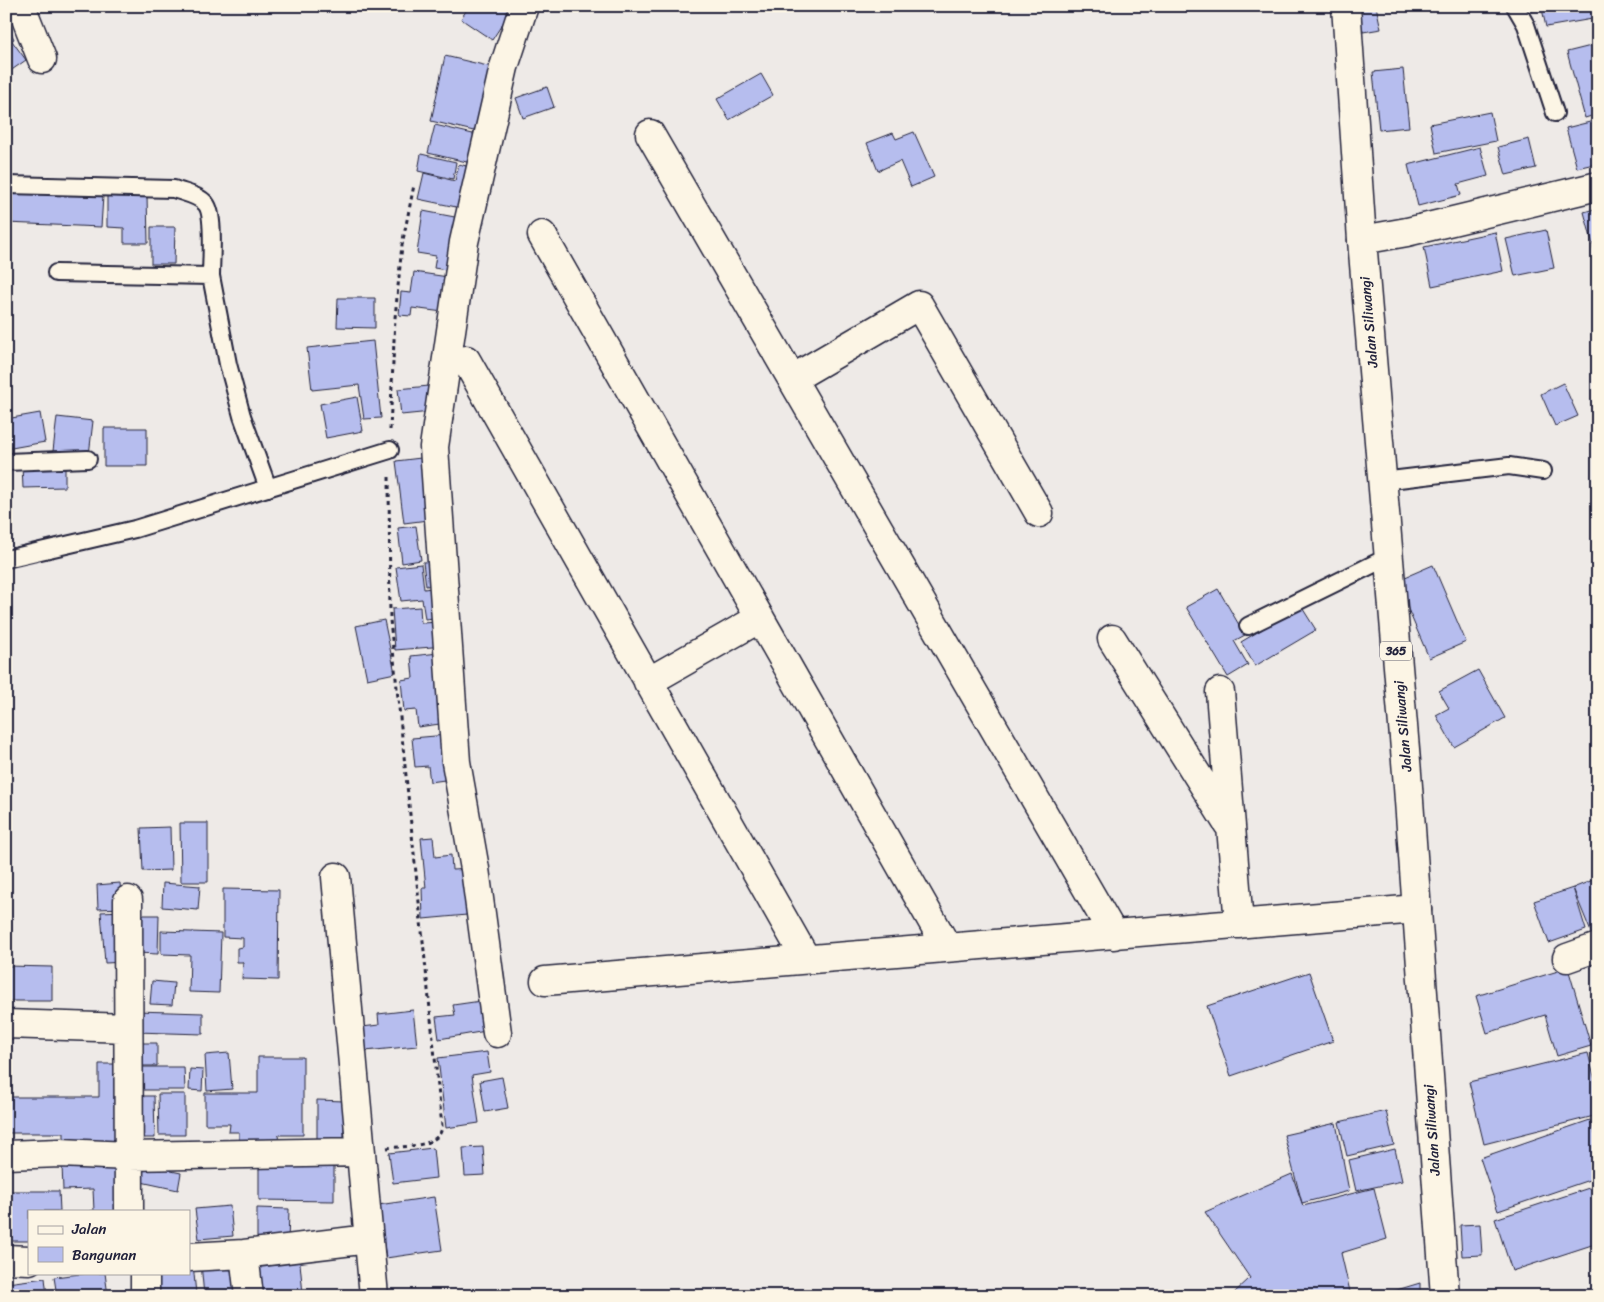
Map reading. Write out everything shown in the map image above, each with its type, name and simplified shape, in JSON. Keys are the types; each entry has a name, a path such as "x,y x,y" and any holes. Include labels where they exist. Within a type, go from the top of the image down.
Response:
{"street":[{"path":"21,6 42,58"},
{"path":"497,1033 475,869 456,762 434,447 464,242 504,67 524,6"},
{"name":"Jalan Siliwangi","path":"1346,6 1362,240 1417,909 1445,1296"},
{"path":"650,134 1114,935"},
{"path":"1362,240 1407,232 1598,186"},
{"path":"542,235 947,947"},
{"path":"792,379 919,305 1039,513"},
{"path":"466,360 806,959"},
{"path":"648,682 760,618"},
{"path":"1112,639 1231,829"},
{"path":"1220,692 1239,924"},
{"path":"336,877 374,1296"},
{"path":"128,900 129,1210"},
{"path":"545,981 1417,909"},
{"path":"1568,958 1598,947"},
{"path":"6,1024 128,1028"},
{"path":"6,1155 60,1153 129,1156 361,1152"},
{"path":"190,1257 244,1254 369,1239"},
{"path":"244,1254 249,1296"},
{"path":"6,1259 28,1260"},
{"path":"145,1274 145,1296"}],"lane":[{"path":"1515,6 1526,25 1556,112"},
{"path":"6,185 174,189 194,196 207,204 211,216 211,276 228,364 242,416 268,488"},
{"path":"56,274 211,276"},
{"path":"6,559 135,529 390,450"},
{"path":"6,462 88,458"},
{"path":"1382,481 1509,466 1543,471"},
{"path":"1248,626 1388,557"}],"path":[{"path":"361,1152 432,1141 441,1134 442,1126 390,620 390,450 394,318 402,246 414,185"}],"building":[{"path":"469,6 514,6 492,40 461,19"},
{"path":"1376,6 1381,29 1363,32 1358,8"},
{"path":"1530,6 1598,6 1598,18 1546,27 1542,9 1531,11"},
{"path":"6,23 14,39 6,43"},
{"path":"12,41 26,60 6,74 6,45"},
{"path":"1595,45 1598,54 1598,114 1585,118 1567,52"},
{"path":"445,56 492,67 478,132 431,121"},
{"path":"1403,69 1409,127 1379,130 1373,72"},
{"path":"761,74 773,95 729,120 717,99"},
{"path":"547,87 554,107 523,118 516,98"},
{"path":"1490,112 1496,141 1436,153 1430,124"},
{"path":"1598,120 1598,163 1577,168 1566,128"},
{"path":"435,125 477,135 471,163 428,153"},
{"path":"914,132 934,177 911,187 900,161 878,171 867,143 893,133 896,139"},
{"path":"1529,139 1536,168 1506,175 1498,147"},
{"path":"1480,147 1488,176 1458,184 1461,195 1418,206 1408,165"},
{"path":"421,154 456,162 453,179 418,171"},
{"path":"459,164 470,167 461,208 418,199 424,173 455,181"},
{"path":"6,192 103,196 101,227 6,223"},
{"path":"107,194 147,195 148,243 124,243 124,228 107,227"},
{"path":"1598,208 1598,263 1584,212"},
{"path":"423,211 460,218 452,271 434,268 436,256 417,253"},
{"path":"151,227 175,227 174,264 151,264"},
{"path":"1546,230 1554,268 1515,276 1506,239"},
{"path":"1495,232 1503,271 1432,286 1424,247"},
{"path":"414,272 448,277 443,312 412,308 411,316 399,315 401,292 411,293"},
{"path":"338,298 375,298 375,328 337,327"},
{"path":"373,341 381,418 364,419 359,385 312,390 307,348"},
{"path":"1563,383 1578,416 1555,426 1541,394"},
{"path":"429,386 431,412 401,415 398,389"},
{"path":"357,397 363,431 326,438 320,404"},
{"path":"40,413 45,442 6,449 6,419"},
{"path":"57,417 93,421 89,455 53,451"},
{"path":"104,428 147,428 147,466 104,466"},
{"path":"421,458 436,519 404,523 396,461"},
{"path":"65,464 65,487 23,488 22,465"},
{"path":"416,526 421,560 402,563 398,528"},
{"path":"439,561 441,584 426,586 423,562"},
{"path":"421,564 424,589 439,587 443,617 425,619 422,599 401,601 396,567"},
{"path":"1433,565 1466,642 1429,658 1396,581"},
{"path":"1218,589 1245,635 1234,641 1248,665 1228,677 1186,607"},
{"path":"1301,606 1316,630 1255,666 1241,642"},
{"path":"420,607 421,623 442,622 444,646 395,650 392,609"},
{"path":"384,620 395,673 367,679 356,626"},
{"path":"439,653 447,723 418,727 416,710 404,711 401,680 413,678 411,656"},
{"path":"1478,670 1505,718 1454,747 1436,715 1449,708 1439,691"},
{"path":"447,735 452,779 430,782 428,766 415,767 412,738"},
{"path":"180,823 208,823 208,882 181,882"},
{"path":"170,827 171,870 143,871 141,828"},
{"path":"433,837 435,857 451,855 452,870 473,869 478,914 423,919 422,888 426,888 421,838"},
{"path":"1598,878 1598,935 1593,937 1573,888"},
{"path":"120,883 122,908 98,909 97,885"},
{"path":"163,883 200,886 198,910 162,907"},
{"path":"1573,888 1586,930 1549,943 1534,901"},
{"path":"223,889 279,890 278,980 242,979 243,962 237,962 237,948 243,947 243,938 223,937"},
{"path":"123,911 126,962 105,963 101,912"},
{"path":"137,915 159,915 158,954 136,953"},
{"path":"6,924 9,924 9,960 6,960"},
{"path":"161,931 221,933 219,993 189,992 190,955 161,954"},
{"path":"7,966 52,967 52,1001 6,1001"},
{"path":"1568,968 1591,1046 1557,1056 1545,1015 1487,1033 1476,996"},
{"path":"1309,972 1333,1041 1231,1076 1207,1006"},
{"path":"152,981 174,983 172,1005 150,1004"},
{"path":"481,1001 486,1031 439,1039 436,1017 455,1015 453,1005"},
{"path":"413,1010 417,1046 365,1051 362,1027 379,1025 378,1014"},
{"path":"136,1011 203,1013 203,1034 135,1032"},
{"path":"133,1043 157,1043 157,1066 133,1066"},
{"path":"487,1052 490,1072 472,1075 479,1123 446,1128 438,1058"},
{"path":"229,1053 232,1089 207,1091 205,1055"},
{"path":"1588,1053 1598,1092 1598,1115 1484,1144 1469,1082"},
{"path":"258,1057 303,1057 303,1135 278,1135 279,1144 239,1143 239,1132 229,1132 230,1124 205,1124 205,1093 258,1093"},
{"path":"99,1064 120,1064 121,1143 64,1143 64,1133 6,1133 6,1097 99,1097"},
{"path":"134,1067 184,1067 185,1090 134,1090"},
{"path":"190,1069 203,1070 202,1091 189,1090"},
{"path":"502,1077 508,1108 485,1112 480,1081"},
{"path":"158,1094 185,1094 185,1135 159,1135"},
{"path":"134,1096 154,1096 155,1138 135,1138"},
{"path":"317,1100 344,1101 344,1146 317,1145"},
{"path":"1386,1111 1394,1145 1347,1156 1339,1122"},
{"path":"1590,1120 1598,1142 1598,1177 1498,1211 1480,1158"},
{"path":"1336,1123 1349,1191 1302,1203 1284,1135"},
{"path":"483,1147 485,1175 465,1176 463,1148"},
{"path":"433,1148 436,1178 393,1183 389,1153"},
{"path":"1395,1149 1402,1181 1356,1191 1349,1160"},
{"path":"146,1156 173,1162 171,1171 181,1173 178,1190 141,1182"},
{"path":"120,1163 122,1210 94,1210 93,1189 63,1190 62,1165"},
{"path":"259,1165 334,1166 334,1201 259,1200"},
{"path":"1292,1174 1303,1206 1374,1188 1387,1239 1341,1253 1351,1296 1236,1296 1234,1293 1250,1278 1205,1212"},
{"path":"1598,1185 1598,1243 1512,1271 1495,1219"},
{"path":"6,1191 59,1191 60,1210 28,1210 28,1241 6,1241"},
{"path":"434,1197 442,1250 386,1258 378,1205"},
{"path":"230,1206 233,1236 199,1239 195,1209"},
{"path":"257,1208 289,1209 288,1244 257,1244"},
{"path":"1480,1224 1482,1255 1462,1256 1460,1225"},
{"path":"299,1253 303,1294 255,1296 251,1257"},
{"path":"234,1260 237,1296 204,1296 201,1263"},
{"path":"193,1264 196,1294 156,1296 153,1274 190,1274 190,1265"},
{"path":"105,1274 108,1296 57,1296 54,1277"},
{"path":"45,1278 47,1296 9,1296 7,1283"},
{"path":"1420,1283 1420,1296 1377,1296"}]}
